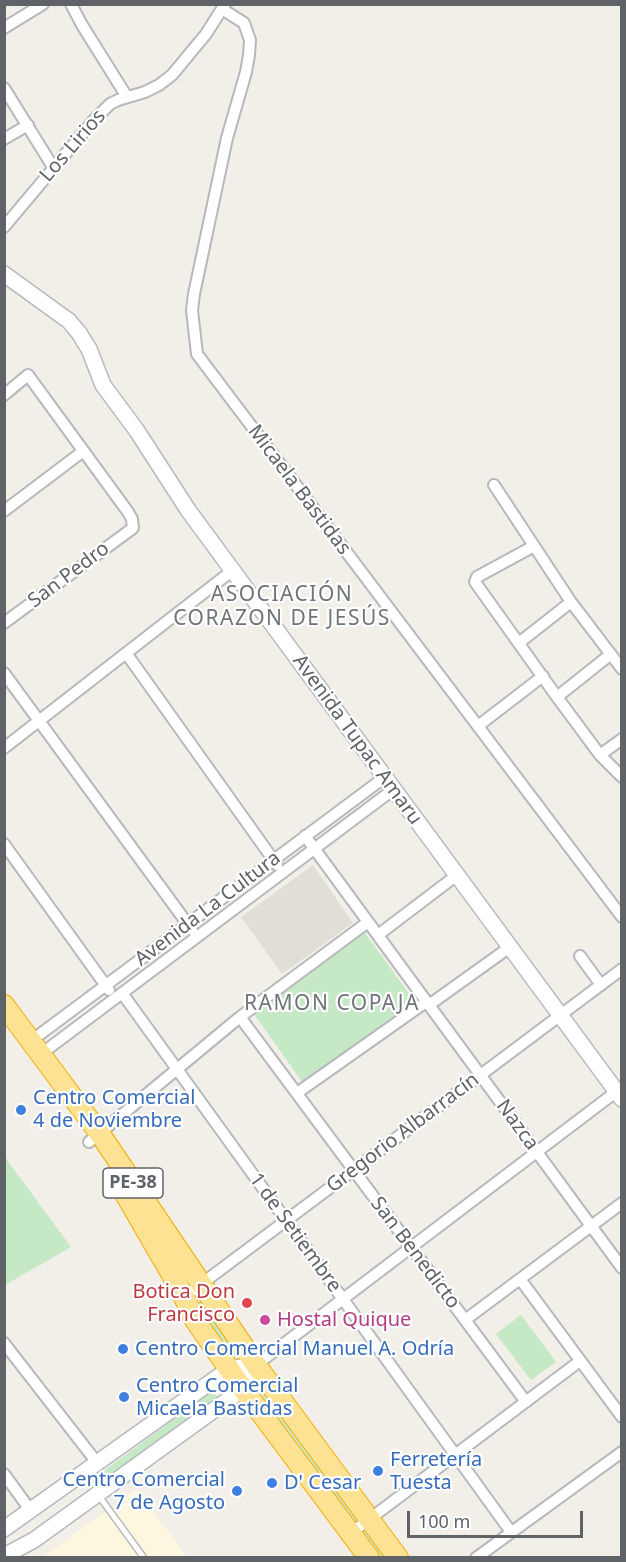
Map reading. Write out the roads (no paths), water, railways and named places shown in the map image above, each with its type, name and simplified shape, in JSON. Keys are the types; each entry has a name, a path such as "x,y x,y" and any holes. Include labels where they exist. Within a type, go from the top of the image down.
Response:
{"highway":[{"name":"PE-38","path":"4,1005 36,1047 95,1138 202,1284 256,1365 399,1557"},
{"name":"PE-38","path":"4,1028 95,1138 195,1320 243,1389 369,1557"}],"street":[{"path":"4,28 43,4"},
{"path":"71,4 127,97"},
{"name":"Los Lirios","path":"4,227 110,104 159,85 172,75 193,51 224,7"},
{"name":"Micaela Bastidas","path":"224,7 244,23 250,40 249,55 227,138 194,294 192,310 197,354 621,917"},
{"path":"4,88 53,168"},
{"path":"4,139 28,125"},
{"name":"Avenida Tupac Amaru","path":"4,274 69,321 79,333 89,349 98,375 108,392 137,430 188,510 620,1093"},
{"path":"4,395 28,375 82,452 4,511"},
{"name":"San Pedro","path":"4,623 133,528 128,512 82,452"},
{"path":"494,485 571,602 621,669"},
{"path":"534,546 475,582 600,755 621,777"},
{"path":"4,748 233,570"},
{"path":"520,642 571,602"},
{"path":"126,653 282,872"},
{"path":"557,697 610,654"},
{"path":"4,673 196,937"},
{"path":"478,726 543,676"},
{"path":"600,755 621,739"},
{"name":"Avenida La Cultura","path":"36,1047 105,986 305,837 389,783"},
{"name":"Avenida La Cultura","path":"36,1047 118,995 314,849 389,783"},
{"name":"Nazca","path":"305,837 621,1268"},
{"name":"1 de Setiembre","path":"4,844 105,986 118,995 178,1070 511,1532"},
{"path":"378,935 457,876"},
{"path":"95,1138 240,1017 368,922"},
{"path":"297,1093 510,947"},
{"path":"580,956 601,985"},
{"name":"Gregorio Albarracín","path":"184,1297 621,969"},
{"name":"San Benedicto","path":"240,1017 526,1402"},
{"path":"4,1556 34,1540 243,1389 256,1365 537,1152 620,1093"},
{"path":"465,1320 621,1203"},
{"path":"520,1279 621,1417"},
{"path":"4,1343 98,1464"},
{"path":"351,1533 580,1361"},
{"path":"4,1529 230,1370 256,1365"},
{"path":"476,1557 621,1452"},
{"path":"4,1474 31,1511"},
{"path":"82,1475 99,1494"}],"lane":[{"path":"99,1494 144,1557"}],"place":[{"name":"Centro Comercial 4 de Noviembre","path":"21,1110"},
{"name":"Botica Don Francisco","path":"247,1303"},
{"name":"Hostal Quique","path":"265,1320"},
{"name":"Centro Comercial Manuel A. Odría","path":"123,1349"},
{"name":"Centro Comercial Micaela Bastidas","path":"124,1397"},
{"name":"Ferretería Tuesta","path":"378,1471"},
{"name":"D' Cesar","path":"272,1483"},
{"name":"Centro Comercial 7 de Agosto","path":"237,1491"}],"district":[{"name":"ASOCIACIÓN CORAZON DE JESÚS","path":"282,607"},
{"name":"RAMON COPAJA","path":"332,1004"}]}
